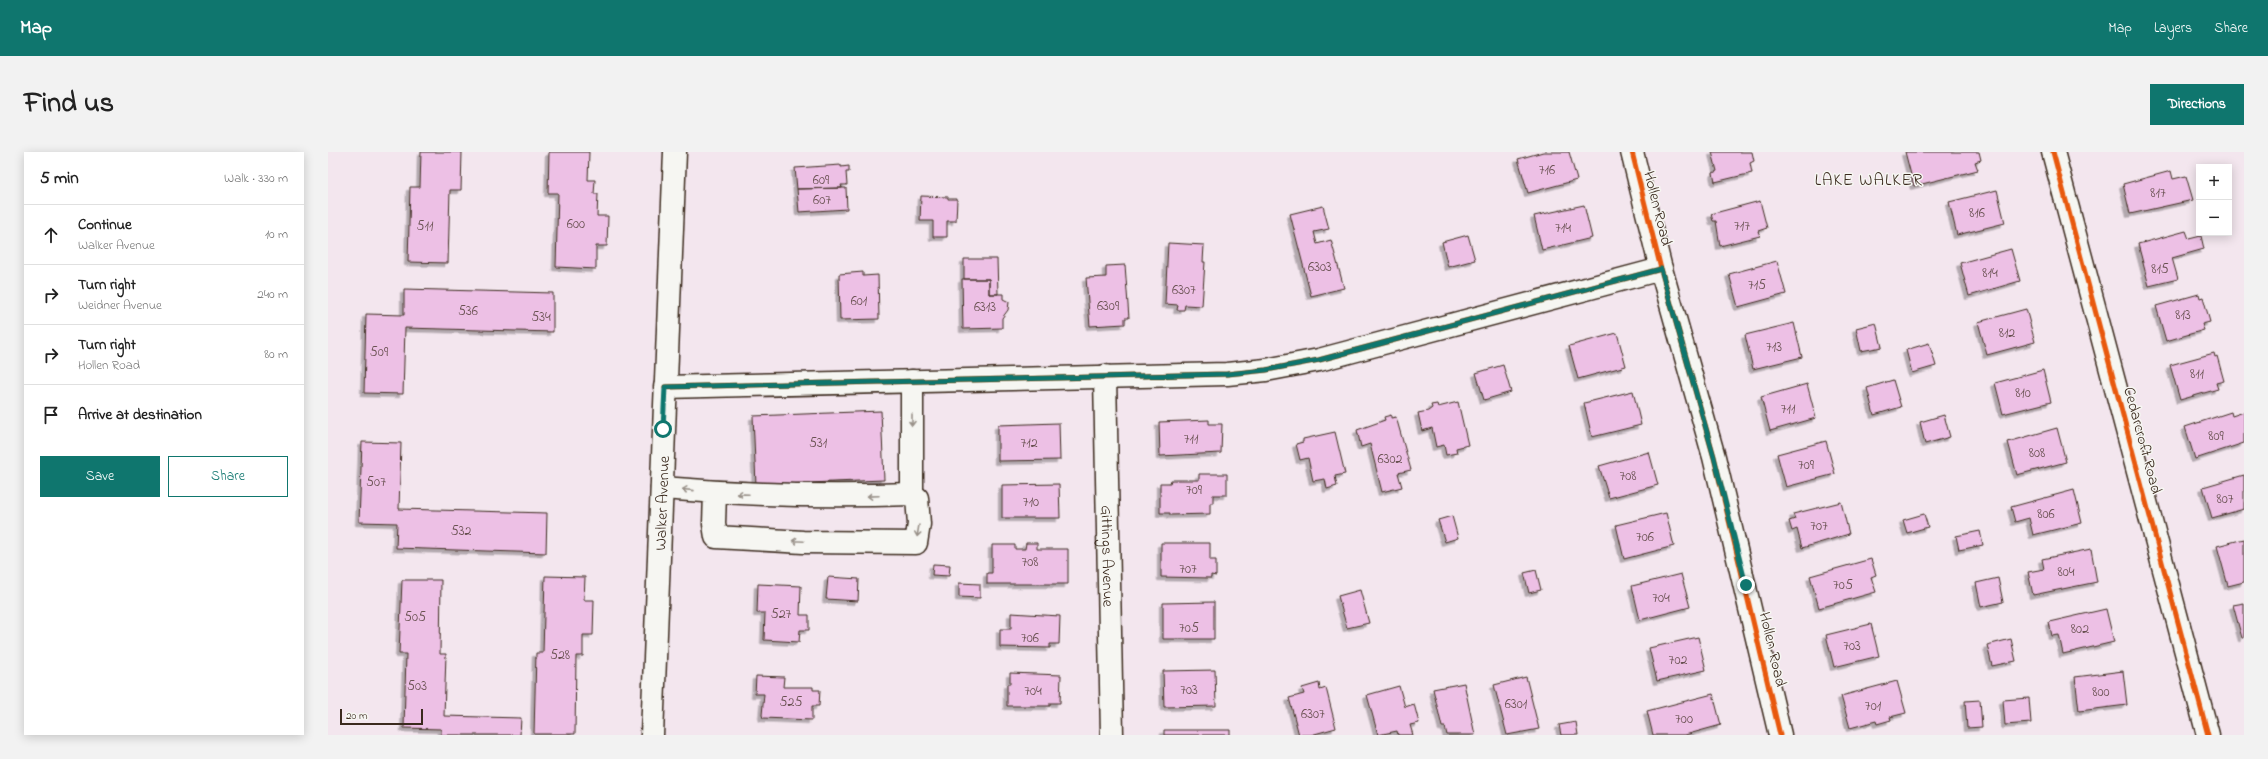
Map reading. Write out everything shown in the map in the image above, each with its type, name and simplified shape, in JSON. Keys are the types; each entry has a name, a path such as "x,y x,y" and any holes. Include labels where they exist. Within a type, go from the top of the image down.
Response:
{"street":[{"name":"Walker Avenue","path":"652,735 675,152"},
{"name":"Hollen Road","path":"1632,152 1661,269 1714,457 1780,735"},
{"name":"Cedarcroft Road","path":"2054,152 2208,735"},
{"path":"665,387 1227,374 1266,370 1319,360 1661,269"},
{"name":"Gittings Avenue","path":"1105,376 1112,735"},
{"path":"912,381 912,494"},
{"path":"662,488 715,493 836,497 912,494 918,498 919,524 916,543 803,542 716,537 714,524 715,493"}],"building":[{"path":"421,152 462,152 461,190 450,190 448,263 408,262 410,187 420,187"},
{"path":"549,152 589,152 588,180 595,180 594,194 598,194 597,216 608,216 607,246 596,246 596,269 556,267 558,193 548,193"},
{"path":"1543,152 1569,152 1577,180 1528,193 1518,159"},
{"path":"1712,152 1752,152 1754,161 1750,163 1752,173 1715,182 1713,173 1717,171"},
{"path":"1905,152 1979,152 1981,160 1975,162 1978,170 1914,186"},
{"path":"841,165 841,167 849,166 849,172 846,172 847,185 841,185 842,188 797,189 795,168"},
{"path":"2171,171 2173,179 2186,176 2193,200 2130,214 2123,184"},
{"path":"846,188 847,209 799,212 797,189"},
{"path":"1997,190 2005,223 1957,235 1949,202"},
{"path":"921,196 948,197 948,199 957,199 956,221 947,221 947,237 933,237 933,221 920,221"},
{"path":"1760,201 1767,228 1758,231 1760,236 1720,246 1716,221 1713,221 1711,214"},
{"path":"1584,205 1592,238 1542,250 1534,216"},
{"path":"1323,206 1329,229 1314,232 1317,244 1331,240 1344,288 1311,296 1290,214"},
{"path":"2186,231 2189,239 2201,236 2204,249 2172,258 2178,279 2149,286 2138,244"},
{"path":"1468,235 1475,260 1448,267 1442,242"},
{"path":"1168,243 1204,245 1203,262 1205,262 1202,306 1185,305 1184,310 1177,310 1178,305 1165,304"},
{"path":"2011,249 2020,281 1969,296 1960,263"},
{"path":"964,259 997,259 998,294 989,294 989,279 964,279"},
{"path":"1777,261 1786,294 1738,307 1729,274"},
{"path":"1125,265 1129,318 1125,318 1125,324 1090,326 1086,278 1106,277 1106,266"},
{"path":"863,272 863,276 878,275 879,319 840,320 839,274"},
{"path":"962,279 989,279 989,294 1003,294 1003,299 1009,302 1008,310 1002,318 1002,328 963,329"},
{"path":"404,289 553,293 553,332 405,328 403,394 364,393 366,314 404,315"},
{"path":"2199,294 2200,298 2203,297 2210,322 2202,324 2204,330 2166,341 2156,306"},
{"path":"2026,309 2035,342 1987,355 1978,322"},
{"path":"1794,323 1802,357 1753,369 1745,335"},
{"path":"1876,323 1882,347 1861,351 1856,328"},
{"path":"1617,333 1626,366 1578,379 1569,346"},
{"path":"1929,343 1936,366 1912,373 1906,350"},
{"path":"2214,353 2215,357 2217,356 2224,381 2216,383 2218,389 2180,400 2170,365"},
{"path":"1503,365 1511,392 1484,400 1476,373"},
{"path":"2043,370 2051,402 2003,414 1995,383"},
{"path":"1893,380 1901,407 1874,415 1867,388"},
{"path":"1807,384 1816,418 1770,431 1761,397"},
{"path":"1633,391 1641,425 1592,437 1584,403"},
{"path":"1458,402 1468,445 1456,448 1457,453 1446,455 1444,445 1436,447 1432,428 1422,431 1418,413 1428,411 1432,408 1431,405 1437,404 1438,407"},
{"path":"881,411 884,480 756,485 753,416"},
{"path":"2231,412 2232,416 2244,412 2244,443 2195,459 2185,427"},
{"path":"1391,415 1391,418 1396,417 1411,470 1398,473 1402,487 1382,492 1370,444 1361,447 1357,430 1385,420 1384,417"},
{"path":"1944,415 1950,437 1925,444 1920,422"},
{"path":"1209,420 1209,424 1222,424 1221,453 1160,456 1159,422"},
{"path":"1059,423 1060,460 998,461 998,425"},
{"path":"2057,428 2066,462 2017,475 2008,442"},
{"path":"1335,432 1345,474 1335,476 1337,486 1327,489 1325,479 1313,481 1308,458 1300,460 1296,444 1303,442 1303,439"},
{"path":"1826,441 1835,474 1786,487 1777,454"},
{"path":"362,442 401,443 399,509 547,513 546,553 396,548 397,523 359,522"},
{"path":"1649,452 1658,485 1609,498 1599,466"},
{"path":"1199,474 1227,474 1227,495 1213,495 1213,503 1210,503 1210,514 1170,515 1170,513 1160,513 1160,483 1170,483 1171,480 1199,480"},
{"path":"2244,475 2244,509 2212,518 2203,487"},
{"path":"1059,484 1060,518 1002,518 1002,485"},
{"path":"2074,490 2082,523 2033,535 2029,518 2015,522 2011,507"},
{"path":"1841,502 1849,534 1802,548 1797,529 1792,531 1789,521 1795,519 1793,514"},
{"path":"1666,513 1674,546 1624,559 1616,525"},
{"path":"1924,514 1928,527 1907,533 1903,520"},
{"path":"1452,516 1458,538 1445,542 1438,520"},
{"path":"1980,531 1983,545 1959,550 1956,536"},
{"path":"2244,539 2244,582 2228,586 2217,546"},
{"path":"1026,543 1037,543 1037,549 1068,549 1068,584 987,584 987,573 992,573 992,545 1015,545 1015,549 1025,549"},
{"path":"1161,543 1210,543 1210,560 1216,560 1216,576 1211,575 1211,578 1161,577"},
{"path":"2091,549 2097,582 2033,595 2028,572 2044,569 2042,559"},
{"path":"1871,559 1876,575 1871,577 1876,592 1819,608 1810,576"},
{"path":"933,564 950,565 949,576 932,575"},
{"path":"1536,570 1541,590 1529,593 1524,573"},
{"path":"1681,574 1690,607 1640,620 1632,586"},
{"path":"545,576 585,577 584,600 594,600 593,635 583,635 583,656 576,656 575,734 534,734 536,653 543,653"},
{"path":"828,577 859,579 858,601 826,599"},
{"path":"1998,578 2003,602 1981,607 1976,583"},
{"path":"402,580 441,580 440,654 446,654 444,716 521,718 520,735 441,735 441,729 404,728 406,654 399,654"},
{"path":"959,583 980,584 980,598 959,597"},
{"path":"758,584 801,586 800,615 809,615 809,630 800,630 799,642 764,640 765,613 757,613"},
{"path":"1360,590 1369,623 1347,628 1338,596"},
{"path":"1214,602 1214,639 1163,639 1163,603"},
{"path":"2244,603 2244,638 2242,638 2233,605"},
{"path":"2106,609 2114,642 2063,654 2059,635 2052,636 2049,622"},
{"path":"1011,613 1060,616 1059,644 1050,644 1050,648 1000,647 1000,629 1011,629"},
{"path":"1871,624 1879,656 1834,667 1826,635"},
{"path":"1698,637 1706,670 1657,681 1649,648"},
{"path":"2011,639 2016,661 1992,666 1987,645"},
{"path":"1215,670 1216,706 1164,707 1163,671"},
{"path":"2123,671 2127,705 2079,711 2075,677"},
{"path":"1010,673 1061,675 1060,703 1050,703 1050,706 1007,706 1007,684 1010,684"},
{"path":"756,676 784,677 783,687 813,687 813,690 820,690 819,706 812,706 812,720 763,718 764,694 755,694"},
{"path":"1526,677 1539,729 1507,735 1494,685"},
{"path":"1897,681 1906,713 1890,717 1891,720 1877,724 1876,721 1850,728 1841,696"},
{"path":"1319,683 1320,690 1326,688 1336,728 1311,735 1299,735 1289,698 1304,694 1302,688"},
{"path":"1464,683 1475,735 1447,735 1445,727 1442,727 1433,689"},
{"path":"1399,686 1405,707 1414,704 1419,723 1410,725 1413,735 1398,735 1397,731 1378,735 1367,695"},
{"path":"1713,694 1721,725 1685,735 1653,735 1647,711"},
{"path":"2029,698 2031,723 2005,725 2003,700"},
{"path":"1980,700 1982,727 1967,728 1965,701"},
{"path":"1576,722 1578,735 1561,735 1559,725"},
{"path":"1164,730 1230,730 1230,735 1164,735"}],"cycle path":[{"path":"1632,152 1661,269 1714,457 1780,735"},
{"path":"2053,152 2208,735"},
{"path":"665,387 1227,374 1266,370 1319,360 1661,269"}],"district":[{"name":"LAKE WALKER","path":"1869,179"}],"route":[{"path":"663,429 665,387 1227,374 1266,370 1319,360 1661,269 1714,457 1746,585"}]}
